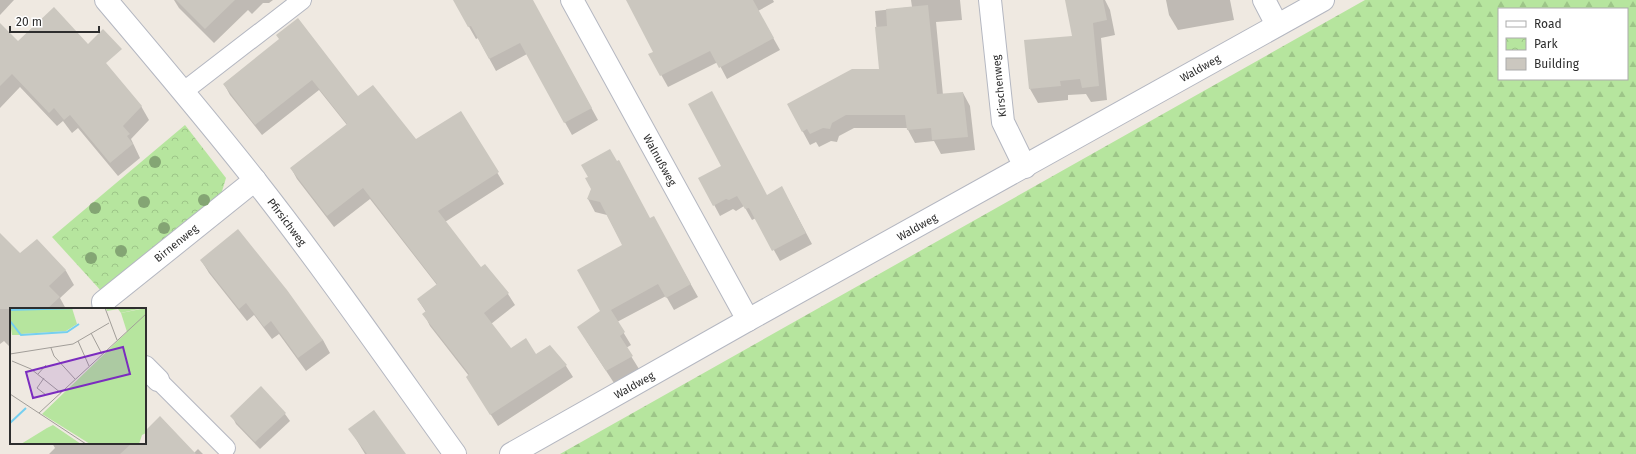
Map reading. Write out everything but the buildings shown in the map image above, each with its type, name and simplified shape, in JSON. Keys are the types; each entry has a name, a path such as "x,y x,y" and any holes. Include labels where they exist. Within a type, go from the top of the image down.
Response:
{"street":[{"name":"Pfirsichweg","path":"106,0 184,91 255,180 331,281 455,454"},
{"name":"Walnußweg","path":"572,0 748,320"},
{"name":"Kirschenweg","path":"990,0 1003,122 1025,167"},
{"path":"1264,0 1277,25"},
{"name":"Waldweg","path":"511,454 748,320 1323,0"},
{"name":"Birnenweg","path":"104,308 104,302 255,180"}],"lane":[{"path":"184,91 302,0"},
{"path":"152,373 226,448"}],"green space":[{"path":"1365,0 1636,0 1636,454 560,454"},
{"path":"185,125 226,178 220,198 103,293 52,237"}]}
